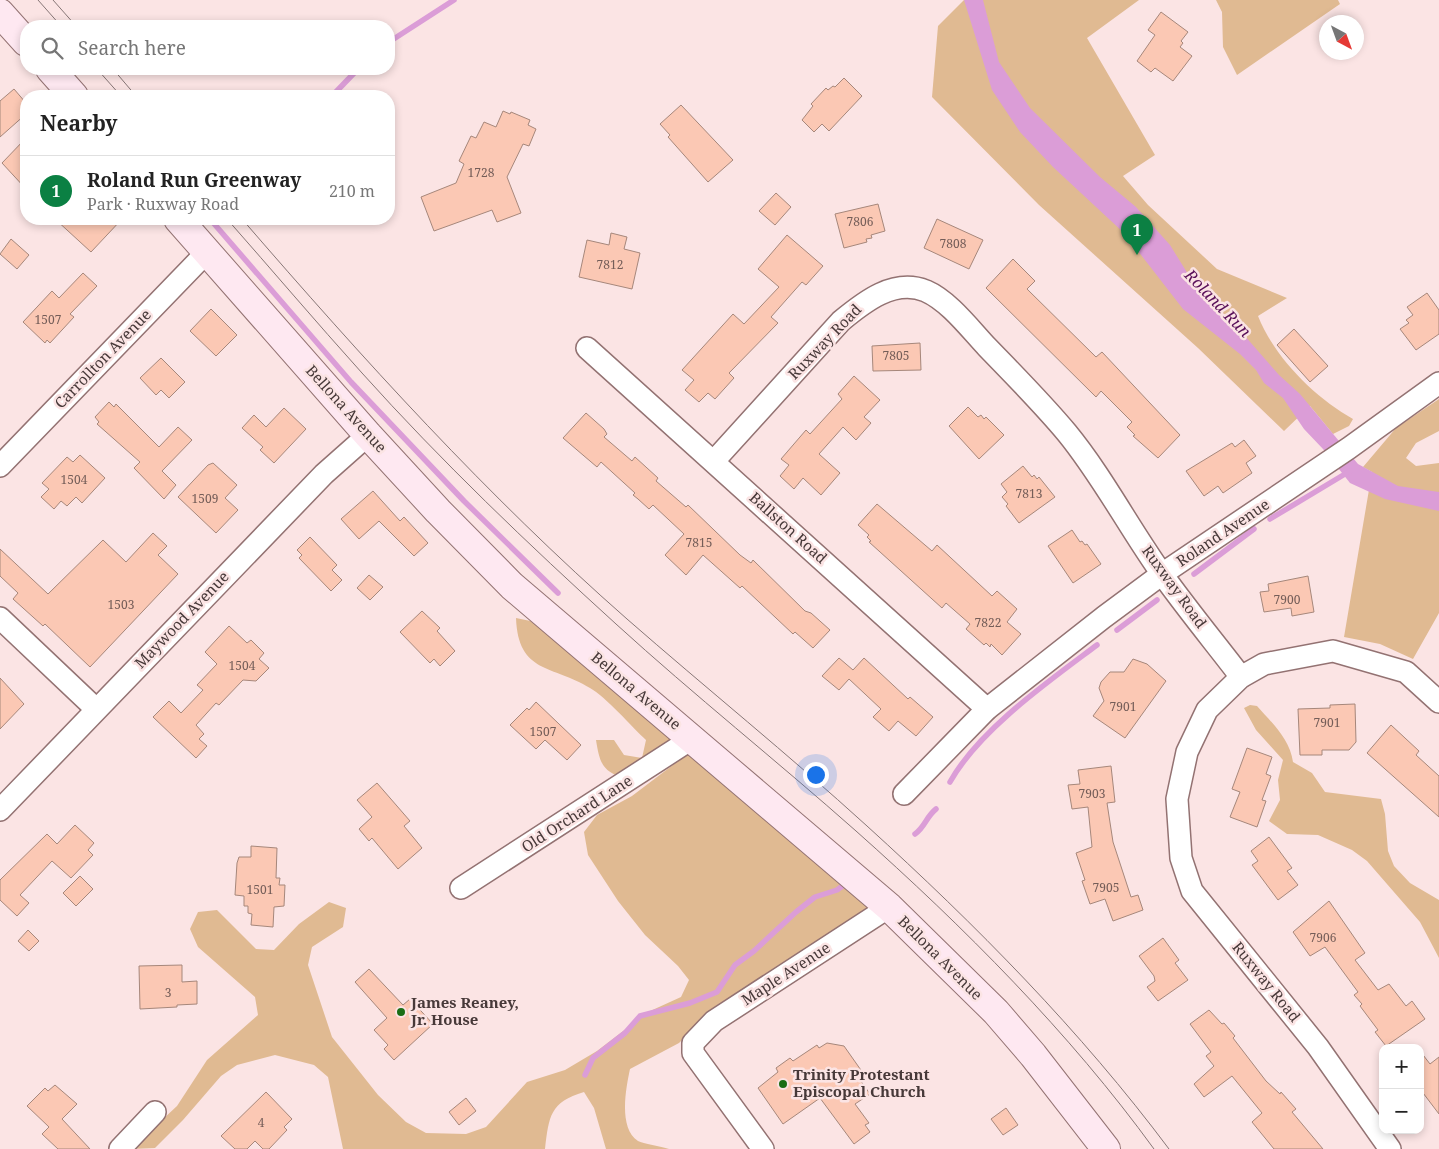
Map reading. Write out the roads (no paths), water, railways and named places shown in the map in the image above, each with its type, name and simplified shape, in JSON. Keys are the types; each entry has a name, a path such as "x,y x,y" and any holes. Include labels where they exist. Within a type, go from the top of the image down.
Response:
{"street":[{"path":"0,14 20,36"},
{"path":"55,75 69,90"},
{"name":"Bellona Avenue","path":"183,225 368,435 438,511 512,586 693,738 889,907 996,1012 1033,1055 1106,1149"},
{"name":"Carrollton Avenue","path":"0,466 207,252"},
{"name":"Ruxway Road","path":"714,460 841,321 865,301 881,293 906,287 926,291 946,306 966,326 1067,434 1162,574 1241,676 1207,710 1187,752 1177,799 1181,858 1192,891 1318,1046 1390,1149"},
{"name":"Ballston Road","path":"587,348 714,460 987,710"},
{"name":"Roland Avenue","path":"904,794 987,710 1162,574 1349,448 1439,383"},
{"name":"Maywood Avenue","path":"0,810 324,474 368,435"},
{"path":"0,618 96,709"},
{"path":"1241,676 1264,664 1333,651 1406,672 1439,702"},
{"name":"Old Orchard Lane","path":"461,888 693,738"},
{"name":"Maple Avenue","path":"763,1149 722,1095 692,1048 693,1043 714,1021 889,907"},
{"path":"120,1149 155,1112"}],"waterway":[{"path":"395,38 454,0"},
{"path":"338,90 352,75"},
{"path":"215,225 351,382 464,501 558,593"},
{"path":"1270,519 1350,471"},
{"path":"1194,574 1254,529"},
{"path":"1117,630 1157,600"},
{"path":"950,782 978,744 997,725 1037,690 1097,645"},
{"path":"915,834 936,809"},
{"path":"585,1075 593,1058 625,1033 640,1016 690,1003 717,992 735,965 754,951 796,912 815,897 837,890 848,882"}],"tram line":[{"path":"38,0 56,20"},
{"path":"53,0 71,20"},
{"path":"102,75 116,90"},
{"path":"118,75 131,90"},
{"path":"232,225 392,406 518,533 645,650 896,867 1014,982 1087,1063 1154,1149"},
{"path":"247,225 380,375 525,524 627,619 808,773 867,826 987,940 1100,1062 1169,1149"}],"place":[{"name":"Roland Run Greenway","path":"1137,255"},
{"name":"James Reaney, Jr. House","path":"401,1012"},
{"name":"Trinity Protestant Episcopal Church","path":"783,1084"}],"water label":[{"name":"Roland Run","path":"1218,303"}]}
